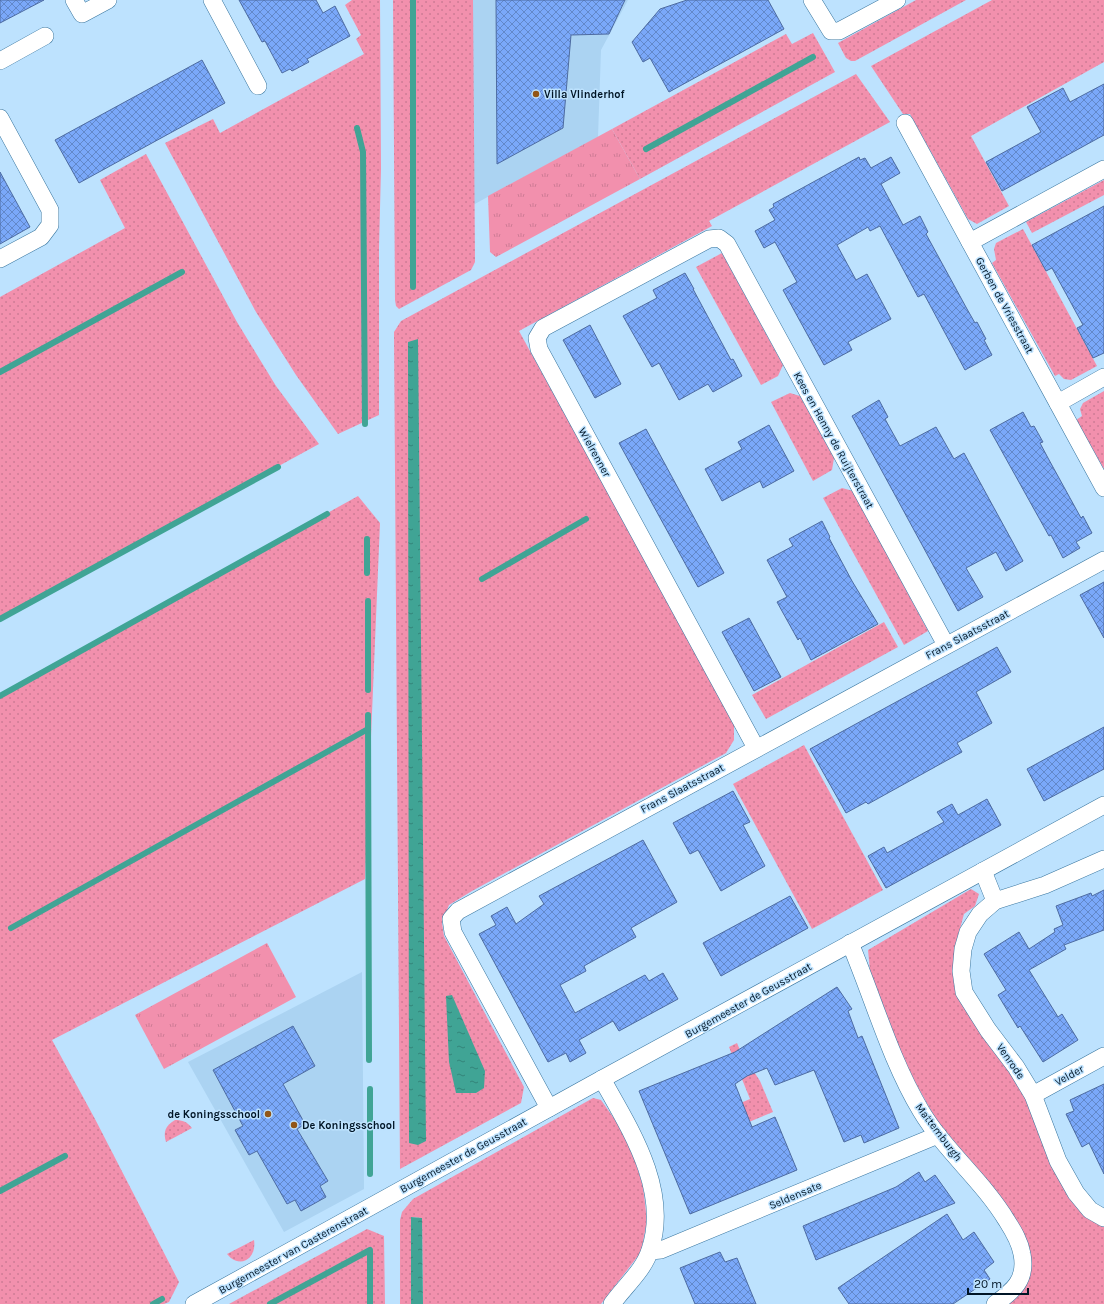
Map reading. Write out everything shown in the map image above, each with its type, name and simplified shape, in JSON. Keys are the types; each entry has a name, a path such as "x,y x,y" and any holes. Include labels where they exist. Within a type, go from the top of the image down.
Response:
{"street":[{"path":"78,7 108,0"},
{"path":"212,0 258,86"},
{"path":"812,0 831,32 840,31 897,0"},
{"path":"0,61 45,36"},
{"path":"0,118 50,210 50,224 41,237 0,259"},
{"name":"Gerben de Vriesstraat","path":"905,123 1104,488"},
{"path":"970,242 1104,169"},
{"name":"Kees en Henny de Ruijterstraat","path":"719,238 727,244 946,645"},
{"name":"Wielrenner","path":"719,238 709,239 543,328 537,338 539,349 756,748"},
{"path":"1058,403 1104,377"},
{"name":"Frans Slaatsstraat","path":"549,1108 453,932 451,919 458,911 1104,560"},
{"name":"Burgemeester de Geusstraat","path":"392,1195 1104,805"},
{"name":"Venrode","path":"1104,859 1045,885 995,901 980,914 968,932 963,949 961,971 964,992 988,1030 1016,1067 1033,1095 1058,1161 1076,1194 1090,1210 1104,1218"},
{"path":"983,871 995,901"},
{"name":"Mattemburgh","path":"850,944 862,971 878,1018 901,1073 922,1112 938,1135 992,1198 1011,1228 1019,1245 1023,1266 1018,1283 1012,1291 995,1304"},
{"name":"Velder","path":"1033,1095 1104,1056"},
{"path":"602,1079 637,1144 650,1180 655,1210 654,1229 650,1250 637,1274 612,1304"},
{"name":"Seldensate","path":"650,1250 661,1250 938,1135"},
{"name":"Burgemeester van Casterenstraat","path":"194,1304 392,1195"}],"shaded area":[{"name":"Villa Vlinderhof","path":"471,0 628,0 601,50 598,137 473,205"},
{"name":"De Koningsschool","path":"362,972 364,1189 284,1232 188,1062"}],"green space":[{"path":"352,0 380,0 381,169 379,248 379,415 338,434 296,375 256,312 165,143 213,119 220,133 364,54 356,39 361,35 345,5"},
{"path":"393,0 473,0 475,262 471,270 399,309 396,306 395,300"},
{"path":"916,0 966,0 855,61 851,61 846,58 838,43"},
{"path":"992,0 1104,0 1104,62 971,136 1009,206 977,224 968,219 910,114 903,114 871,66"},
{"path":"813,33 835,72 640,179 612,129 786,34 792,44"},
{"path":"856,74 890,122 709,221 712,226 519,331 734,722 734,740 726,753 472,891 449,905 442,923 444,936 524,1087 521,1103 400,1169 394,332 401,321"},
{"path":"612,129 640,179 496,257 490,252 488,196"},
{"path":"146,154 237,322 276,386 319,444 0,618 0,297 125,228 100,180"},
{"path":"1104,180 1104,195 1032,233 1026,222"},
{"path":"1023,229 1097,366 1071,380 1064,379 1059,374 1055,376 992,263 996,260 994,249 996,243"},
{"path":"722,253 783,365 778,376 761,385 696,267"},
{"path":"1104,391 1104,469 1076,420 1082,416 1080,409 1083,403"},
{"path":"790,393 800,396 834,458 832,470 813,481 771,402"},
{"path":"842,488 853,491 928,631 904,645 823,498"},
{"path":"358,496 380,523 365,879 52,1040 95,1119 179,1282 169,1302 164,1304 0,1304 0,695"},
{"path":"884,622 898,647 766,719 752,695"},
{"path":"804,745 883,890 812,929 733,784"},
{"path":"971,889 979,894 975,906 964,914 958,936 955,964 999,1051 1104,1226 1104,1304 1009,1304 1031,1265 990,1184 937,1121 907,1068 870,971 868,950"},
{"path":"267,943 296,997 164,1069 135,1015"},
{"path":"737,1043 760,1081 773,1112 713,1137 705,1118 750,1099 729,1047"},
{"path":"593,1098 601,1100 618,1124 632,1151 643,1186 647,1221 641,1252 601,1304 423,1304 422,1218 411,1217 411,1304 400,1304 400,1220 402,1212 413,1199"},
{"path":"175,1120 185,1122 192,1128 166,1142 165,1132 167,1127"},
{"path":"367,1229 384,1236 385,1304 229,1304"},
{"path":"254,1240 253,1252 246,1260 237,1261 232,1259 227,1254"}],"water":[{"path":"418,339 426,1141 418,1145 409,1143 408,342"},
{"path":"452,995 485,1071 484,1088 476,1093 456,1093 449,1062 446,996"},
{"path":"411,1217 422,1218 423,1304 411,1304"}],"building":[{"path":"0,0 44,0 0,23"},
{"path":"239,0 316,0 323,13 335,6 350,36 307,59 309,62 292,71 290,69 282,73 265,41 262,42"},
{"path":"496,0 625,0 609,34 571,35 563,128 497,164"},
{"path":"687,0 768,0 784,29 669,92 650,58 643,62 632,42 660,9"},
{"path":"202,60 225,103 79,183 55,140"},
{"path":"1104,84 1104,135 1002,191 986,162 1041,132 1027,107 1063,88 1070,102"},
{"path":"859,157 860,160 865,158 871,168 891,157 900,173 881,184 903,225 920,216 928,232 926,234 975,323 977,322 992,355 965,370 924,294 918,297 880,226 870,231 868,227 837,245 856,280 867,274 891,319 848,342 852,350 824,365 783,290 797,282 775,242 764,248 755,231 775,220 769,210 774,207 773,204"},
{"path":"0,172 30,227 0,244"},
{"path":"1104,206 1104,353 1093,358 1077,328 1083,325 1052,268 1046,271 1032,245"},
{"path":"685,273 731,360 733,359 742,376 713,392 708,384 679,400 659,363 652,367 623,316 657,298 653,290"},
{"path":"590,325 621,384 595,398 563,340"},
{"path":"879,400 888,417 885,419 900,446 936,427 954,459 964,453 1023,561 1006,571 996,552 966,568 983,597 958,611 852,416"},
{"path":"1023,412 1031,427 1034,426 1043,442 1040,443 1048,458 1081,518 1083,516 1092,533 1076,542 1080,548 1063,558 1051,535 1049,536 990,430"},
{"path":"769,425 794,471 763,488 760,481 722,501 705,469 742,449 738,442"},
{"path":"646,429 724,573 698,587 619,443"},
{"path":"822,521 830,537 829,538 852,581 878,624 811,660 800,638 798,640 777,602 787,597 767,560 793,546 789,539"},
{"path":"1104,582 1104,638 1080,595"},
{"path":"749,618 781,677 754,691 722,632"},
{"path":"997,647 1011,672 976,692 992,723 957,743 962,752 868,804 866,802 846,813 810,749"},
{"path":"1104,727 1104,769 1044,801 1027,769"},
{"path":"733,791 750,822 743,825 765,866 721,891 698,850 690,854 673,823"},
{"path":"987,799 1001,825 886,888 868,856 884,847 887,853 944,822 937,812 952,804 958,815"},
{"path":"643,840 677,902 631,928 636,937 584,966 586,971 560,985 575,1013 645,975 649,981 663,973 678,999 619,1031 613,1021 579,1040 586,1053 570,1062 566,1053 548,1062 479,934 496,925 491,916 507,907 516,924 544,904 539,896"},
{"path":"1104,890 1104,930 1064,945 1066,949 1029,970 1058,1017 1062,1014 1078,1040 1043,1062 1020,1026 1018,1028 998,995 1006,990 984,954 1019,932 1029,949 1055,932 1054,929 1063,925 1056,906 1091,893 1092,896"},
{"path":"790,896 808,928 721,976 703,943"},
{"path":"837,987 852,1009 848,1011 858,1038 862,1036 899,1128 864,1143 861,1135 844,1142 814,1070 775,1085 767,1068 747,1076 735,1084 752,1127 775,1117 797,1170 690,1214 639,1091 735,1052"},
{"name":"de Koningsschool","path":"293,1026 315,1066 283,1084 305,1124 297,1129 328,1181 320,1186 326,1197 301,1211 295,1200 287,1204 257,1151 249,1155 235,1130 243,1126 213,1070"},
{"path":"1104,1084 1104,1174 1089,1143 1082,1147 1066,1114 1074,1111 1070,1100"},
{"path":"919,1172 925,1182 935,1175 955,1203 816,1260 803,1226 896,1187"},
{"path":"947,1214 963,1240 974,1232 994,1262 984,1270 990,1279 953,1304 849,1304 838,1288"},
{"path":"720,1252 725,1262 737,1258 756,1304 695,1304 680,1268"}],"waterway":[{"path":"413,0 413,287"},
{"path":"646,149 813,57"},
{"path":"357,128 363,152 365,424"},
{"path":"0,372 182,272"},
{"path":"0,619 278,467"},
{"path":"0,696 327,514"},
{"path":"482,579 586,519"},
{"path":"367,539 367,573"},
{"path":"368,601 368,690"},
{"path":"368,715 369,1060"},
{"path":"11,928 368,729"},
{"path":"370,1089 370,1174"},
{"path":"0,1191 65,1156"},
{"path":"270,1304 370,1250 370,1304"},
{"path":"153,1304 162,1299"}],"place":[{"name":"Villa Vlinderhof","path":"536,94"},
{"name":"de Koningsschool","path":"268,1114"},
{"name":"De Koningsschool","path":"294,1125"}]}
